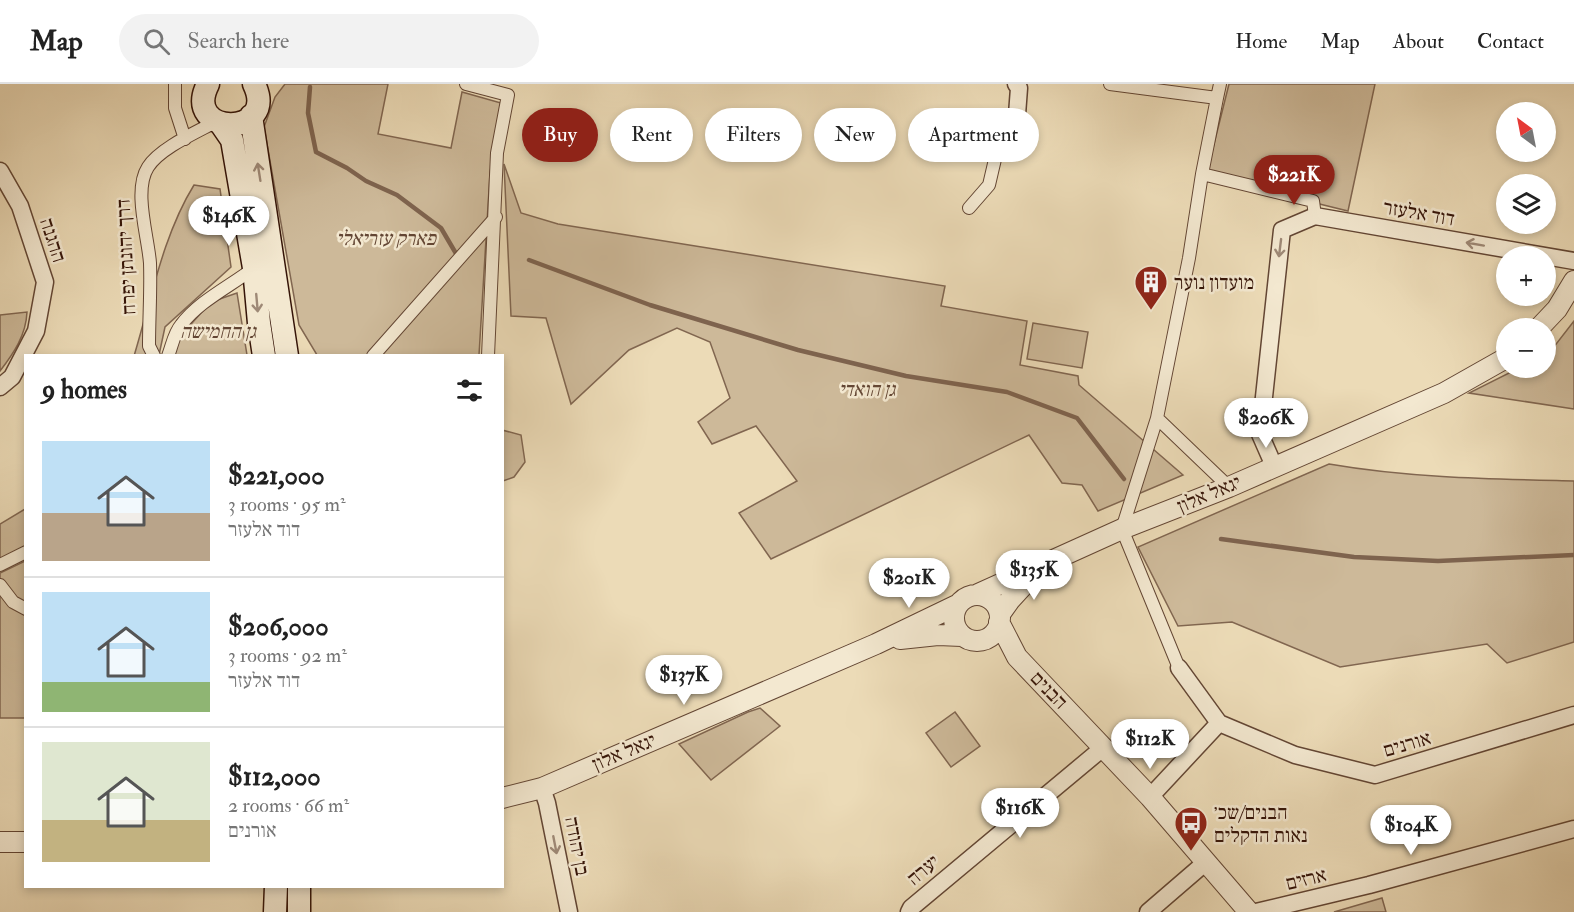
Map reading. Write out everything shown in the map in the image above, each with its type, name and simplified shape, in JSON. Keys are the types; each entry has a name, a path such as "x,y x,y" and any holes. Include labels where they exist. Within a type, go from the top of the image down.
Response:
{"main road":[{"path":"208,84 204,95 207,112 219,123 232,141 254,268 264,354"},
{"path":"219,123 237,125 244,122 258,96"},
{"path":"258,96 257,165 287,354"},
{"path":"275,912 276,888"},
{"path":"299,888 299,912"}],"street":[{"path":"175,84 175,108 185,139"},
{"path":"466,84 508,95 497,153 496,217 488,354"},
{"path":"1016,84 1019,88 1018,108"},
{"path":"1110,84 1217,98"},
{"path":"1150,797 1219,723 1179,668 1122,529 1157,418 1221,84"},
{"name":"דרך יהונתן יפרח","path":"153,354 148,346 150,262 142,183 148,166 156,158 185,139 219,123"},
{"path":"969,208 989,185 994,162"},
{"name":"ההגנה","path":"0,171 20,206 45,282 36,331 12,377 0,387"},
{"path":"1202,174 1313,201 1315,216 1282,231 1260,434 1274,466"},
{"name":"דוד אלעזר","path":"1315,216 1574,261"},
{"path":"375,354 496,217"},
{"path":"169,354 179,327 205,301 254,268"},
{"path":"1548,318 1557,309 1574,281"},
{"name":"יגאל אלון","path":"978,594 1122,529 1229,487 1444,393 1496,364"},
{"path":"1157,418 1229,487"},
{"path":"0,565 24,553"},
{"name":"יגאל אלון","path":"1000,618 1010,600 1041,566"},
{"path":"0,585 13,602 24,608"},
{"path":"978,594 992,600 1000,618 992,634 986,639 969,639 954,625 953,618 957,605 966,597 978,594"},
{"name":"יגאל אלון","path":"504,798 542,788 876,644 957,605"},
{"name":"הבנים","path":"1000,618 1017,657"},
{"name":"יגאל אלון","path":"876,644 914,637 969,639"},
{"name":"הבנים","path":"969,639 999,648 1017,657 1150,797 1249,912"},
{"name":"אורנים","path":"1219,723 1295,755 1375,775 1574,715"},
{"name":"יערה","path":"909,912 910,908 1104,747"},
{"name":"בן יהודה","path":"542,788 569,912"},
{"name":"ארזים","path":"1256,912 1369,885 1574,829"},
{"path":"0,842 24,842"},
{"path":"1148,912 1206,862"}],"green space":[{"name":"פארק עזריאלי","path":"285,84 388,84 378,134 451,148 462,92 501,103 490,173 479,354 316,354 299,325 264,127 275,97"},
{"path":"1229,84 1375,84 1348,211 1206,176"},
{"name":"גן הואדי","path":"504,164 521,213 558,224 945,286 941,306 1027,321 1020,365 1078,376 1079,385 1183,475 1098,511 1082,485 1062,483 1029,435 771,559 739,513 797,481 756,426 712,444 698,422 730,398 710,342 677,328 629,350 571,404 546,318 511,316"},
{"path":"194,185 220,189 231,267 165,327 159,354 135,354 166,246 183,204"},
{"name":"גן החמישה","path":"237,293 247,354 173,354 183,333 211,302"},
{"path":"27,312 18,343 0,371 0,315"},
{"path":"1574,321 1574,409 1469,393 1499,378 1556,378 1556,344"},
{"path":"1033,323 1088,332 1082,368 1027,359"},
{"path":"504,431 521,435 525,462 514,477 504,481"},
{"path":"1329,464 1420,475 1574,481 1574,642 1507,663 1487,644 1340,667 1232,622 1178,626 1138,547"},
{"path":"24,510 24,548 0,560 0,524"},
{"path":"24,561 24,718 0,718 0,573"},
{"path":"760,708 780,726 711,780 679,744 748,712"},
{"path":"955,712 980,746 951,767 926,733"},
{"path":"1382,898 1386,912 1334,912"}],"waterway":[{"path":"310,87 308,113 316,152 366,181 397,195 441,228 458,257"},
{"path":"529,260 650,305 798,350 906,376 1007,392 1077,418 1124,479"},
{"path":"1221,539 1354,557 1438,561 1574,555"}],"place":[{"name":"מועדון נוער","path":"1151,311"},
{"name":"הבנים/שכ׳ נאות הדקלים","path":"1191,852"}]}
